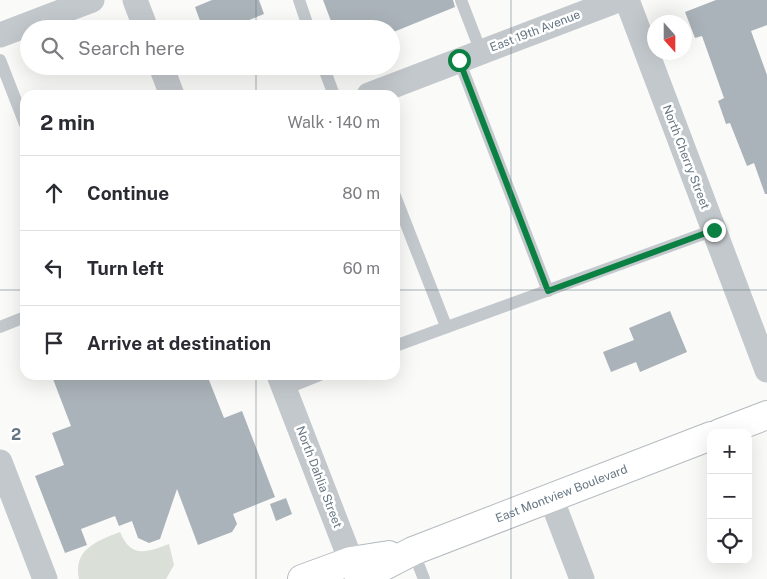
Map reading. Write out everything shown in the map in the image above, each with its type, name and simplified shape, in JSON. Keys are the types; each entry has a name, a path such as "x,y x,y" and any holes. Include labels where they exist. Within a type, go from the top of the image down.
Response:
{"street":[{"path":"39,20 92,0"},
{"path":"135,0 143,20"},
{"name":"East 19th Avenue","path":"382,90 618,0"},
{"name":"North Cherry Street","path":"627,0 767,370"},
{"path":"0,35 20,27"},
{"path":"164,75 170,90"},
{"name":"North Dahlia Street","path":"282,382 356,573"},
{"path":"730,429 767,415"},
{"name":"East Montview Boulevard","path":"302,579 356,573 707,438"},
{"path":"0,462 45,579"},
{"path":"552,498 582,579"}],"lane":[{"path":"299,0 306,20"},
{"path":"461,0 470,56 548,291"},
{"path":"0,60 20,111"},
{"path":"327,75 332,90"},
{"path":"400,209 446,326"},
{"path":"400,344 714,230"},
{"path":"0,327 20,319"},
{"path":"413,551 424,579"}],"shaded area":[{"path":"120,532 124,541 135,550 147,551 169,544 174,565 166,579 79,579 78,569 83,553 95,543"}],"building":[{"path":"212,0 259,0 264,14 249,20 200,20 195,7"},
{"path":"323,0 453,0 455,7 400,29 400,20 331,20"},
{"path":"716,0 767,0 767,25 751,31 767,75 767,194 765,194 754,163 747,166 730,123 726,124 718,101 724,98 702,36 695,38 692,30 692,15 686,15 685,12"},
{"path":"670,311 687,352 640,372 636,362 611,372 603,352 634,340 629,328"},
{"path":"53,380 209,380 224,418 242,411 275,497 233,514 237,524 232,532 198,545 177,489 160,539 149,543 138,538 132,521 119,526 115,516 81,529 87,545 65,553 35,476 64,465 52,433 71,426"},
{"path":"286,498 292,514 276,521 270,504"}],"route":[{"path":"459,60 548,291 714,230"}]}
